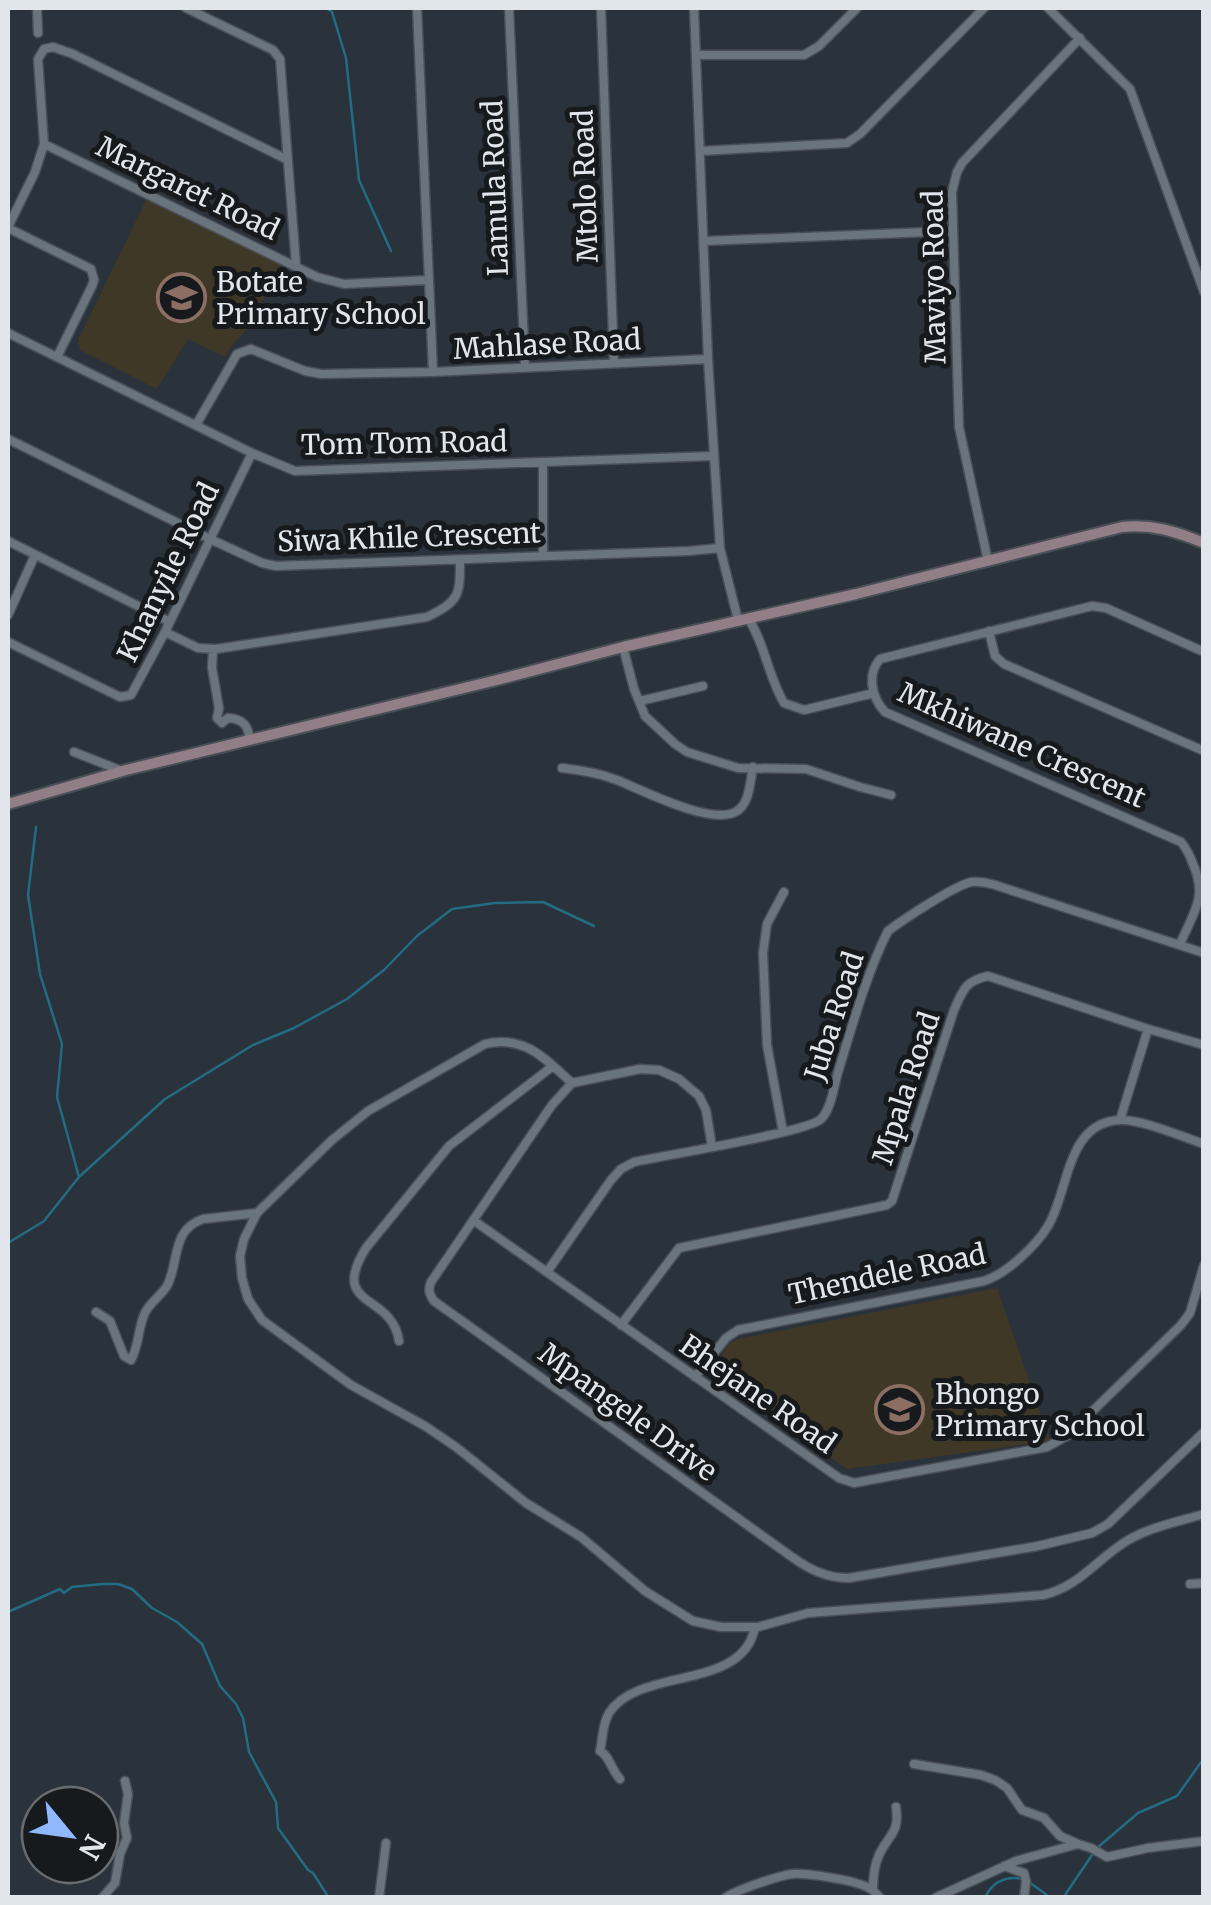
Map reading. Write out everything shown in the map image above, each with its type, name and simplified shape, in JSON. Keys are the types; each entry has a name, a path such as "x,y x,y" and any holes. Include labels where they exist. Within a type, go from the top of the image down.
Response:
{"street":[{"path":"37,8 38,33"},
{"path":"186,8 278,54 282,64 296,265"},
{"path":"417,8 433,372"},
{"name":"Lamula Road","path":"510,8 525,366"},
{"name":"Mtolo Road","path":"600,8 614,363"},
{"path":"694,8 720,548 743,619 756,630 784,703 804,710 874,693"},
{"path":"697,55 804,55 819,46 857,8"},
{"path":"701,151 848,143 984,8"},
{"path":"1048,8 1126,82 1136,100 1204,292"},
{"name":"Maviyo Road","path":"988,561 959,428 952,192 962,163 1080,38"},
{"path":"58,357 92,286 93,275 91,270 8,228 44,144 38,58 44,50 53,48 72,54 288,160"},
{"name":"Margaret Road","path":"44,144 317,276 344,284 430,280"},
{"path":"704,241 953,231"},
{"name":"Tom Tom Road","path":"8,333 252,453 286,468 307,472 714,456"},
{"name":"Mahlase Road","path":"196,425 243,350 251,349 305,372 320,374 708,359"},
{"name":"Siwa Khile Crescent","path":"8,439 210,539 276,566 720,548"},
{"name":"Khanyile Road","path":"8,642 126,697 134,690 165,632 252,453"},
{"path":"543,462 543,556"},
{"path":"8,804 122,771 623,646 1122,527 1160,527 1204,543"},
{"path":"8,541 170,622"},
{"path":"8,615 35,554"},
{"path":"165,632 189,644 213,648 427,616 445,608 458,595 460,560"},
{"name":"Mkhiwane Crescent","path":"1180,944 1201,888 1181,842 894,717 881,709 874,693 873,669 880,658 1092,606 1101,606 1204,652"},
{"path":"989,632 995,656 1004,664 1204,751"},
{"path":"623,646 645,716 687,752 726,765 806,769 891,794"},
{"path":"213,648 217,718 222,723 228,718 238,719 248,727 250,740"},
{"path":"640,701 703,686"},
{"path":"74,752 122,771"},
{"path":"562,768 614,778 684,807 725,816 744,804 753,767"},
{"name":"Juba Road","path":"546,1272 621,1170 634,1162 783,1132 822,1119 888,931 961,887 972,882 995,885 1204,953"},
{"path":"783,1132 766,1032 763,953 767,924 784,892"},
{"name":"Mpala Road","path":"622,1325 680,1248 892,1201 954,1010 971,982 988,976 1204,1045"},
{"path":"1148,1029 1120,1120 1204,1144"},
{"path":"712,1147 704,1104 678,1078 649,1068 572,1082 540,1054 514,1042 485,1044 368,1111 332,1140 257,1214 240,1256 248,1299 262,1320 351,1386 426,1426 526,1503 581,1537 626,1577 678,1612 704,1624 755,1627 808,1613 1058,1592 1132,1538 1204,1514"},
{"path":"398,1340 393,1321 363,1298 354,1285 352,1274 356,1264 450,1146 553,1066"},
{"name":"Mpangele Drive","path":"572,1082 430,1282 428,1290 434,1302 820,1574 849,1578 1092,1534 1108,1524 1204,1432"},
{"name":"Thendele Road","path":"694,1377 726,1338 738,1330 984,1281 1002,1273 1048,1226 1077,1146 1103,1124 1120,1120"},
{"path":"96,1312 110,1321 124,1356 131,1360 145,1312 167,1287 184,1233 203,1218 257,1214"},
{"name":"Bhejane Road","path":"473,1220 839,1478 854,1483 1046,1447 1067,1436 1190,1313 1204,1265"},
{"path":"1190,1584 1204,1583"},
{"path":"620,1779 600,1751 603,1728 613,1708 632,1694 737,1659 749,1644 755,1627"},
{"path":"914,1764 996,1780 1007,1788 1022,1810 1044,1818 1060,1836 1108,1857 1204,1841"},
{"path":"102,1898 115,1883 127,1838 124,1823 128,1794 124,1781"},
{"path":"873,1890 876,1862 896,1828 896,1807"},
{"path":"379,1898 386,1843"},
{"path":"934,1898 1004,1866 1078,1844"},
{"path":"1004,1866 1024,1873 1024,1898"},
{"path":"725,1898 732,1892 797,1874 843,1880 873,1890 880,1898"}],"shaded area":[{"name":"Botate Primary School","path":"148,196 281,265 249,327 225,357 188,339 157,389 80,350 78,340"},
{"name":"Bhongo Primary School","path":"997,1288 1050,1441 847,1469 717,1378 714,1366 730,1343 738,1339"}],"waterway":[{"path":"326,8 332,12 346,58 359,180 391,251"},
{"path":"36,827 28,895 40,974 62,1044 57,1097 79,1177"},
{"path":"8,1243 44,1221 79,1177 165,1099 253,1045 347,999 452,909 543,902 594,926"},
{"path":"8,1612 60,1589 64,1593 72,1587 118,1584 132,1589 202,1644 220,1686 243,1718 249,1752 276,1802 278,1828 329,1898"},
{"path":"1097,1848 1138,1813 1177,1796 1204,1758"},
{"path":"1063,1898 1092,1855"},
{"path":"985,1898 1000,1881 1021,1879"},
{"path":"1029,1882 1051,1898"}],"place":[{"name":"Botate Primary School","path":"181,298"},
{"name":"Bhongo Primary School","path":"900,1410"}]}
